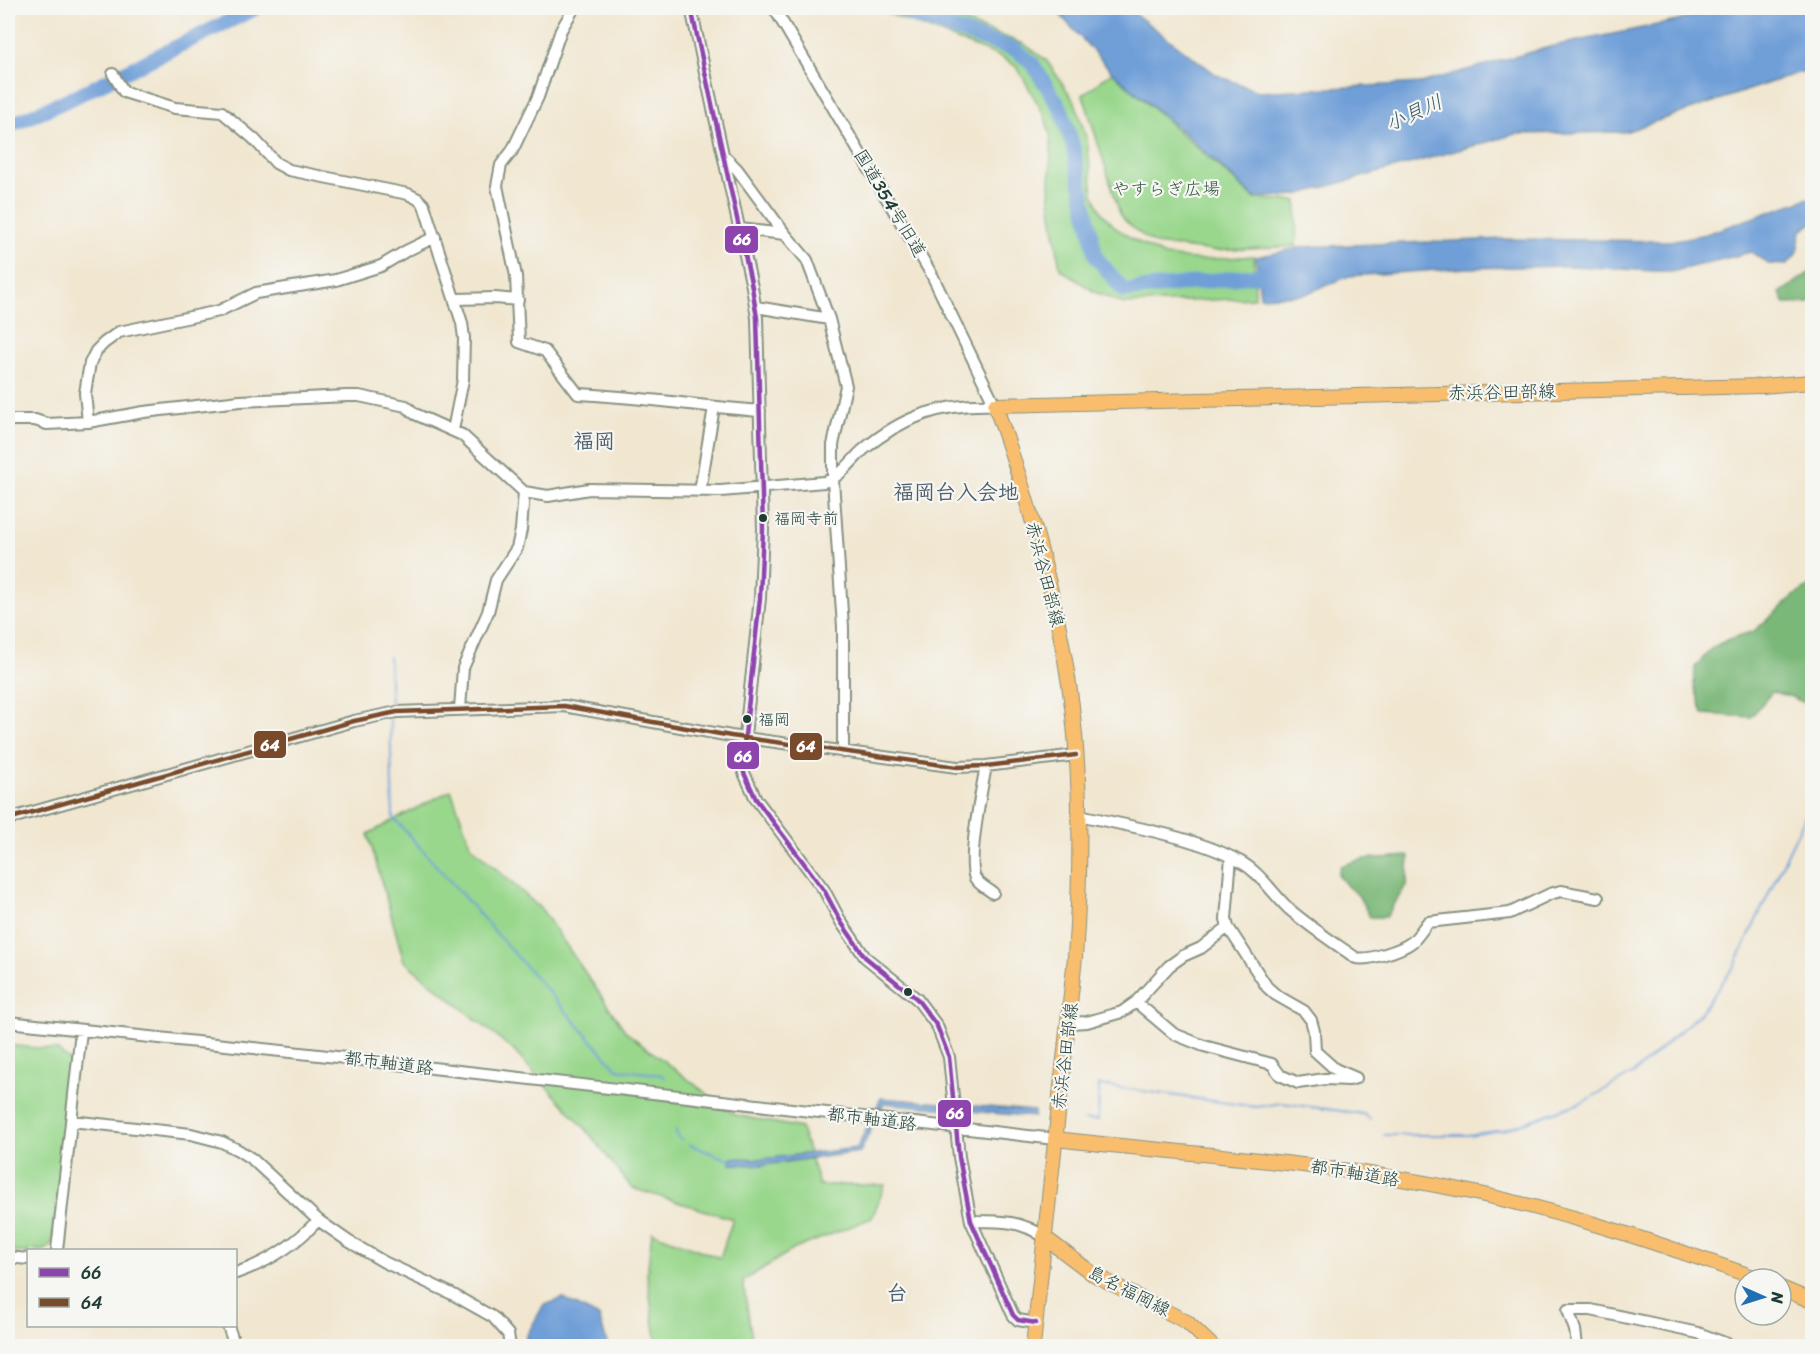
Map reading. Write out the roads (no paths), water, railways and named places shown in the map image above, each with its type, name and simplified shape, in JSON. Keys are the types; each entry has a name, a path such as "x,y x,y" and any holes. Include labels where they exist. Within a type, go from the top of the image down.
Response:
{"main road":[{"name":"赤浜谷田部線","path":"1033,1347 1069,1023 1078,905 1079,815 1072,706 1054,603 1031,513 995,405 1762,386 1812,382"},
{"name":"都市軸道路","path":"1055,1139 1331,1168 1450,1188 1524,1204 1610,1228 1733,1270"},
{"name":"島名福岡線","path":"1044,1237 1093,1274 1187,1322 1212,1347"},
{"path":"1793,1293 1812,1301"}],"street":[{"path":"574,8 561,30 538,97 512,151 501,165 497,186 516,276 519,342 545,351 578,394 620,396 760,411"},
{"path":"691,8 756,307 763,489 760,598 741,763 756,799 824,890 843,926 865,957 917,999 937,1026 949,1057 961,1178 971,1221 1013,1315 1018,1320 1036,1323"},
{"name":"国道354号旧道","path":"774,8 932,275 995,405"},
{"path":"115,78 124,92 175,108 222,112 254,139 276,163 289,170 408,194 418,199 424,206 462,323 464,338 462,380 453,430"},
{"path":"725,157 737,169 784,234 807,260 829,319 846,386 833,445 833,480 843,627 843,752"},
{"path":"740,229 784,234"},
{"path":"88,422 85,393 90,363 96,351 119,332 219,310 256,293 336,280 381,266 406,250 435,237"},
{"path":"456,299 518,300"},
{"path":"756,307 829,319"},
{"path":"8,420 35,420 47,424 88,422 144,412 240,401 359,396 406,406 415,414 453,430 462,435 524,492 548,496 589,489 700,491 763,489 833,480 864,450 906,420 937,409 957,405 995,405"},
{"path":"700,491 714,407"},
{"path":"460,709 463,668 488,612 496,580 517,548 524,492"},
{"path":"8,819 354,721 397,712 564,706 744,738 957,767 986,766 1076,755"},
{"path":"986,766 974,844 973,868 976,880 993,893"},
{"path":"1079,815 1169,836 1241,861 1305,922 1356,958 1363,960 1413,941 1428,922 1510,913 1561,891 1598,898"},
{"path":"1136,1002 1174,1034 1204,1046 1272,1064 1280,1075 1298,1083 1356,1078 1329,1065 1315,1051 1311,1020 1304,1011 1276,995 1267,987 1228,927 1226,919 1231,857"},
{"path":"1069,1023 1087,1022 1113,1015 1136,1002 1169,966 1183,956 1201,948 1228,927"},
{"name":"都市軸道路","path":"8,1022 319,1054 1055,1139"},
{"path":"57,1249 81,1031"},
{"path":"71,1121 191,1134 222,1142 252,1159 318,1220 348,1241 384,1262 452,1294 493,1317 508,1334 510,1347"},
{"path":"237,1273 283,1252 318,1220"},
{"path":"971,1221 1015,1222 1044,1237"},
{"path":"8,1257 27,1259"},
{"path":"1577,1347 1575,1330 1568,1310 1592,1310 1687,1330 1733,1347"},
{"path":"228,1327 235,1347"}],"water":[{"name":"小貝川","path":"1054,8 1127,8 1217,75 1259,92 1421,83 1553,46 1677,21 1720,8 1812,8 1812,72 1798,73 1625,132 1516,134 1297,195 1255,198 1183,132 1112,72"},
{"path":"1812,197 1812,223 1801,231 1797,253 1787,265 1768,264 1751,252 1671,272 1573,266 1467,268 1349,276 1303,295 1260,297 1256,257 1303,247 1505,239 1670,241 1706,234"},
{"path":"881,1098 1034,1111 1034,1117 884,1103 860,1152 763,1165 731,1164 731,1158 762,1159 857,1148"},
{"path":"562,1298 599,1317 608,1346 521,1346 543,1306"}],"waterway":[{"path":"8,126 70,99 256,8"},
{"path":"900,8 917,17 1016,50 1032,63 1061,109 1072,143 1096,257 1124,291 1276,273"},
{"path":"389,657 391,707"},
{"path":"390,719 393,817 617,1069 662,1075 664,1078"},
{"path":"1384,1135 1468,1135 1503,1130 1583,1102 1634,1073 1700,1013 1735,965 1812,802"},
{"path":"1085,1120 1098,1120 1099,1085 1256,1107 1282,1103 1363,1114 1370,1119"},
{"path":"676,1130 677,1136 682,1140"},
{"path":"690,1145 732,1161"}],"place":[{"name":"福岡寺前","path":"763,518"},
{"name":"福岡","path":"747,719"}],"district":[{"name":"福岡","path":"594,441"},
{"name":"福岡台入会地","path":"956,492"},
{"name":"台","path":"897,1293"}],"park label":[{"name":"やすらぎ広場","path":"1166,189"}]}
